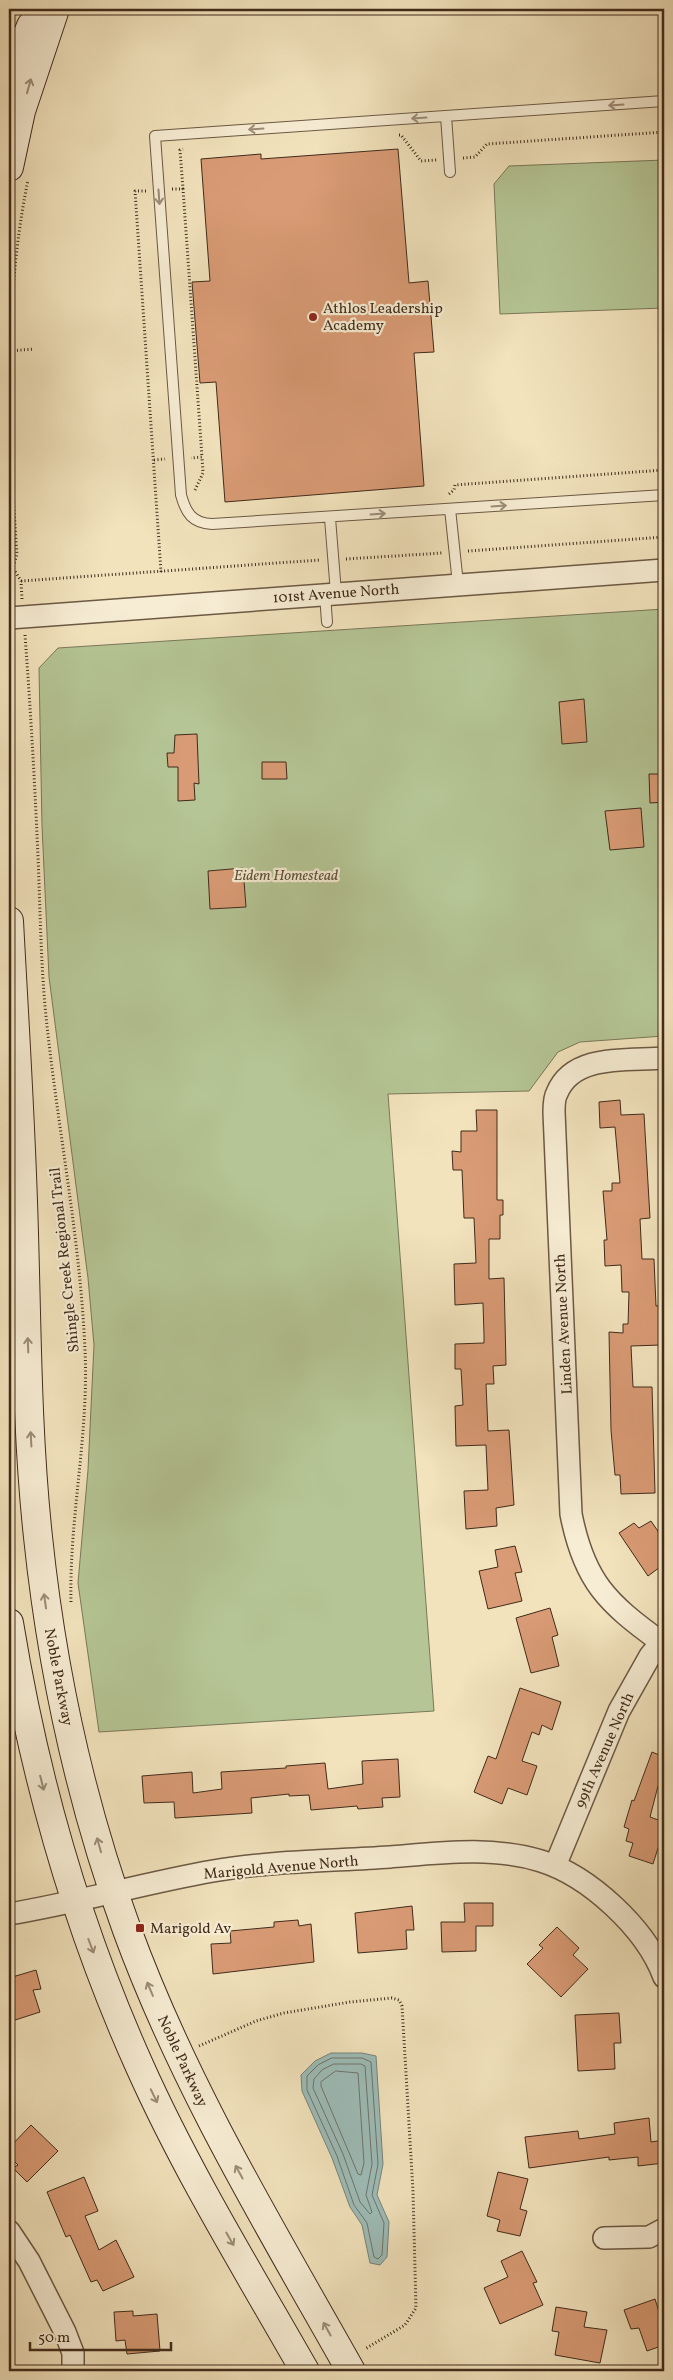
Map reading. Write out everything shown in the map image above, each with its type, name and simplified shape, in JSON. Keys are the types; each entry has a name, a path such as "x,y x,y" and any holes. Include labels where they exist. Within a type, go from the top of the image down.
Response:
{"main road":[{"path":"9,80 38,9"},
{"path":"19,170 24,102 55,9"},
{"name":"Noble Parkway","path":"9,921 23,1198 32,1462 37,1534 50,1634 74,1754 114,1891 146,1980 176,2050 219,2136 357,2361"},
{"path":"9,1622 40,1779 75,1900 100,1970 144,2076 223,2227 305,2371"}],"street":[{"name":"101st Avenue North","path":"9,618 664,570"},
{"name":"Linden Avenue North","path":"663,1641 615,1606 597,1586 584,1564 576,1539 571,1514 554,1112 556,1094 566,1079 580,1067 599,1063 664,1058"},
{"name":"99th Avenue North","path":"555,1866 619,1711 650,1656 663,1641"},
{"name":"Marigold Avenue North","path":"9,1914 238,1867 436,1854 510,1854 555,1866"},
{"path":"555,1866 586,1884 618,1909 643,1939 664,1977"},
{"path":"604,2238 649,2237 664,2229"},
{"path":"9,2231 29,2261 65,2332 73,2353 73,2371"}],"lane":[{"path":"664,101 155,136 180,486 186,511 193,520 202,524 212,524 330,518 664,495"},
{"path":"446,116 450,172"},
{"path":"450,509 458,584"},
{"path":"327,622 330,594 330,518"}],"path":[{"path":"392,135 401,135 421,161 476,156 488,144 664,132"},
{"path":"183,188 180,150 190,149"},
{"path":"19,170 9,397 17,554 13,568 21,581"},
{"path":"10,351 34,349"},
{"path":"194,497 194,492 203,472 202,457"},
{"path":"440,498 454,490 455,484 664,470"},
{"name":"Shingle Creek Regional Trail","path":"26,654 37,832 38,915 45,1007 78,1259 86,1351 86,1410 75,1512 72,1608"},
{"path":"199,2046 256,2021 284,2013 350,2002 392,1998 399,2000 402,2006 413,2191 416,2308 405,2325 357,2361"}],"green space":[{"path":"664,160 664,308 500,314 494,184 509,166"},
{"name":"Eidem Homestead","path":"664,609 664,1036 580,1042 558,1052 529,1091 388,1094 434,1711 99,1732 78,1583 88,1470 94,1345 88,1278 49,977 42,826 39,668 58,648"},
{"path":"9,1692 17,1738 9,1738"}],"water":[{"path":"331,2053 362,2053 376,2056 383,2164 377,2195 389,2222 387,2257 380,2265 370,2263 362,2225 350,2207 332,2158 302,2091 301,2075 315,2061"}],"building":[{"name":"Athlos Leadership Academy","path":"398,149 409,283 428,281 434,352 414,353 424,486 225,502 216,382 200,383 192,282 210,281 201,159 261,154 261,159"},
{"path":"584,699 587,742 562,744 559,702"},
{"path":"197,734 199,784 194,783 195,800 178,801 178,767 168,767 167,753 174,753 175,735"},
{"path":"262,762 286,762 287,779 262,779"},
{"path":"649,774 664,774 664,802 650,803"},
{"path":"641,808 644,847 610,850 605,811"},
{"path":"243,868 246,907 210,909 208,871"},
{"path":"620,1100 621,1115 644,1114 650,1218 640,1219 642,1259 654,1259 656,1306 664,1305 664,1328 660,1328 661,1345 631,1346 633,1387 652,1387 655,1493 621,1494 620,1475 615,1475 611,1430 609,1332 623,1333 623,1324 628,1324 629,1292 622,1292 621,1265 605,1266 604,1240 607,1240 603,1191 612,1191 612,1183 620,1183 615,1127 600,1128 599,1102"},
{"path":"476,1110 497,1110 497,1200 503,1200 503,1215 500,1215 500,1239 489,1239 489,1279 504,1278 506,1365 493,1366 494,1384 486,1384 488,1431 509,1430 514,1505 496,1508 497,1526 466,1529 464,1491 488,1490 486,1445 456,1446 455,1406 463,1405 461,1369 455,1369 455,1344 484,1343 483,1303 455,1305 454,1264 476,1263 474,1218 464,1218 462,1170 453,1170 452,1151 461,1152 461,1131 477,1131"},
{"path":"651,1521 664,1540 664,1564 648,1576 619,1533 634,1523 639,1528"},
{"path":"515,1546 522,1572 515,1573 522,1601 488,1609 479,1571 498,1567 495,1550"},
{"path":"550,1608 558,1635 552,1637 559,1666 531,1673 516,1618"},
{"path":"520,1688 561,1702 552,1730 542,1725 539,1735 532,1732 522,1761 537,1766 527,1795 508,1788 502,1804 474,1792 488,1756 496,1759"},
{"path":"652,1752 664,1757 664,1788 658,1786 650,1817 664,1822 664,1849 658,1848 653,1864 629,1856 633,1843 626,1841 629,1829 624,1827 632,1800 634,1801"},
{"path":"398,1759 400,1797 382,1798 383,1807 358,1809 357,1806 311,1810 309,1795 289,1796 289,1794 251,1798 252,1813 175,1818 174,1802 144,1803 142,1776 192,1772 193,1793 222,1789 221,1772 286,1768 286,1766 325,1763 328,1789 363,1784 362,1761"},
{"path":"464,1903 493,1903 493,1926 476,1926 476,1951 442,1952 441,1922 465,1922"},
{"path":"412,1906 414,1930 406,1930 407,1949 358,1953 355,1913"},
{"path":"298,1920 299,1926 311,1924 314,1962 213,1974 211,1944 231,1943 230,1931 274,1927 274,1922"},
{"path":"557,1927 579,1948 573,1955 588,1969 561,1997 527,1964 543,1948 539,1945"},
{"path":"36,1970 41,1989 33,1990 40,2012 9,2022 9,1978"},
{"path":"619,2013 621,2043 614,2043 615,2069 578,2071 575,2015"},
{"path":"649,2118 651,2142 664,2140 664,2163 638,2166 638,2157 609,2160 609,2157 529,2168 525,2137 578,2131 579,2139 615,2134 614,2123"},
{"path":"31,2125 58,2151 27,2182 13,2168 18,2165 9,2156 9,2148"},
{"path":"498,2172 528,2179 520,2209 527,2211 520,2236 497,2231 500,2220 487,2216"},
{"path":"84,2177 98,2211 85,2216 99,2250 116,2240 134,2277 103,2291 97,2280 91,2282 70,2235 66,2237 47,2192"},
{"path":"522,2251 537,2282 533,2283 543,2305 500,2324 484,2288 508,2277 501,2261"},
{"path":"655,2299 660,2315 664,2313 664,2345 647,2351 639,2328 631,2329 624,2310"},
{"path":"556,2307 587,2312 584,2327 607,2330 600,2363 555,2355 559,2332 552,2331"},
{"path":"133,2311 133,2316 157,2314 160,2351 127,2354 125,2340 116,2341 114,2312"}],"place":[{"name":"Athlos Leadership Academy","path":"313,317"},
{"name":"Marigold Av","path":"140,1928"}]}
